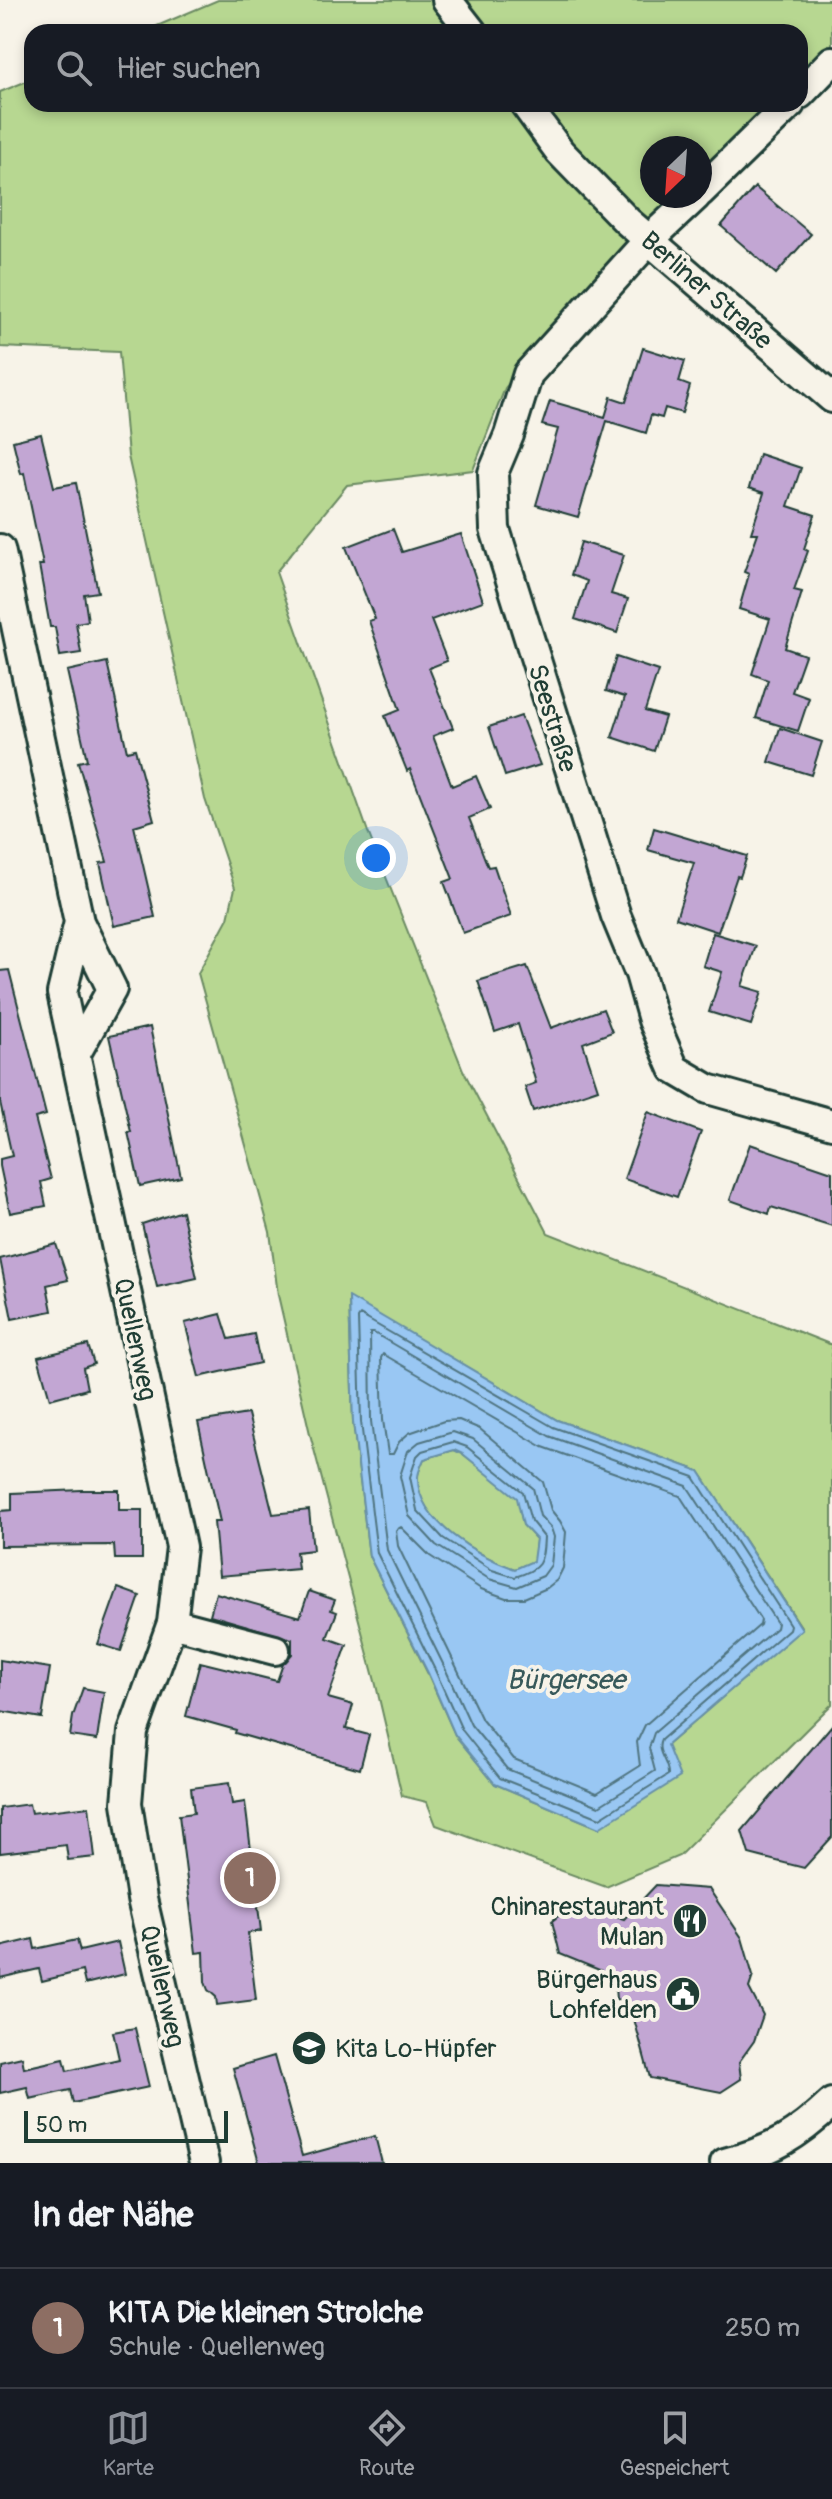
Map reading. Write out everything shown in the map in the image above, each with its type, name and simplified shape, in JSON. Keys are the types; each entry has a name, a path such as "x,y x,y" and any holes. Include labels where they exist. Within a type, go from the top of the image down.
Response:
{"street":[{"path":"447,0 466,24"},
{"path":"808,86 832,61"},
{"name":"Berliner Straße","path":"531,112 560,152 627,221 832,398"},
{"name":"Seestraße","path":"712,180 782,112"},
{"name":"Seestraße","path":"683,208 649,240 528,374 509,435 493,473 495,529 616,916 674,1069 708,1089 832,1124"},
{"name":"Quellenweg","path":"0,549 79,922 112,989 75,1055"},
{"name":"Quellenweg","path":"79,922 62,993 181,1547 172,1623 133,1732 127,1803 142,1899 204,2163"},
{"path":"172,1623 275,1650"},
{"path":"725,2163 773,2149 832,2103"}],"green space":[{"path":"218,0 832,0 832,46 808,71 808,24 162,24"},
{"path":"24,82 24,112 767,112 712,168 712,136 640,136 640,208 667,208 614,259 505,388 473,470 347,485 276,572 368,832 463,1070 548,1233 832,1345 832,1704 679,1856 606,1887 436,1825 427,1802 402,1796 310,1434 278,1295 270,1232 198,973 228,918 235,888 205,799 128,456 119,352 0,347 0,92","holes":["349,1298 557,1420 699,1471 802,1628 666,1746 599,1828 495,1784 455,1735 369,1556 353,1422"]},
{"path":"454,1450 518,1498 523,1525 536,1539 534,1561 515,1569 485,1556 452,1534 427,1507 420,1492 418,1476 424,1459"}],"water":[{"name":"Bürgersee","path":"349,1297 557,1420 699,1471 802,1629 667,1745 680,1777 599,1828 495,1784 455,1735 428,1673 369,1556 353,1422","holes":["454,1450 517,1498 523,1525 536,1539 533,1561 515,1569 485,1556 453,1535 427,1508 420,1493 418,1477 424,1459"]}],"building":[{"path":"755,187 811,234 776,274 721,226"},
{"path":"643,348 685,361 679,382 690,386 682,413 665,408 662,418 651,415 646,433 607,421 578,517 536,505 558,429 542,425 550,401 605,417 611,397 626,402"},
{"path":"41,434 54,487 76,483 98,592 84,594 88,621 76,623 81,653 60,656 55,627 50,627 39,565 43,565 24,473 21,474 13,441"},
{"path":"759,454 801,468 788,506 815,515 804,549 808,551 794,590 802,592 785,648 805,655 792,692 809,698 798,731 756,718 768,680 752,674 770,619 739,609 749,574 744,572 758,533 751,533 764,493 749,488"},
{"path":"393,529 402,552 461,534 483,601 431,620 447,661 429,668 453,728 433,736 452,786 476,776 490,809 469,818 488,867 494,866 511,916 463,933 444,882 453,879 410,769 407,771 385,716 400,710 369,621 375,619 346,547"},
{"path":"581,542 624,555 611,594 628,599 617,633 575,619 587,581 571,575"},
{"path":"616,657 658,671 645,711 665,717 654,751 612,737 625,697 606,691"},
{"path":"107,662 127,751 135,749 154,820 134,826 155,917 114,926 100,863 107,862 78,762 87,760 67,671"},
{"path":"521,716 540,765 505,776 489,727"},
{"path":"780,728 822,742 811,775 769,762"},
{"path":"654,828 747,856 718,932 676,918 694,863 648,850"},
{"path":"713,933 756,946 742,986 762,992 751,1025 709,1012 722,972 703,966"},
{"path":"527,966 551,1028 603,1009 612,1032 583,1043 598,1089 533,1111 525,1087 536,1083 518,1024 495,1032 478,981"},
{"path":"9,970 46,1115 35,1118 51,1179 41,1182 46,1206 10,1213 0,1166 0,1159 12,1156 0,1102 0,971"},
{"path":"150,1027 181,1177 140,1186 109,1036"},
{"path":"648,1112 701,1132 677,1197 624,1179"},
{"path":"750,1144 832,1172 832,1226 771,1207 769,1214 730,1200"},
{"path":"182,1211 197,1278 157,1287 142,1224"},
{"path":"56,1244 68,1280 47,1285 52,1311 12,1319 0,1259"},
{"path":"221,1314 229,1339 254,1334 260,1363 199,1377 185,1323"},
{"path":"88,1345 94,1364 83,1368 87,1389 50,1399 38,1357"},
{"path":"248,1414 273,1514 309,1510 313,1550 296,1552 298,1569 219,1576 214,1522 220,1522 198,1422"},
{"path":"119,1490 119,1510 142,1510 142,1559 115,1559 114,1545 0,1546 0,1511 12,1510 12,1493"},
{"path":"118,1588 140,1596 121,1651 98,1644"},
{"path":"309,1591 335,1600 331,1610 337,1612 327,1638 347,1645 328,1698 353,1705 346,1729 369,1735 360,1769 186,1716 200,1662 277,1681 283,1664 292,1654 292,1639 210,1615 216,1593 300,1617"},
{"path":"0,1660 50,1668 42,1718 0,1711"},
{"path":"83,1688 104,1692 97,1740 70,1736"},
{"path":"832,1725 832,1837 804,1868 749,1854 742,1831"},
{"path":"229,1783 232,1804 245,1802 261,1931 248,1933 256,2000 217,2005 216,1997 205,1982 204,1952 196,1953 179,1815 194,1813 191,1788"},
{"path":"29,1804 31,1813 89,1806 95,1857 68,1860 66,1845 0,1853 0,1808"},
{"name":"Bürgerhaus Lohfelden","path":"656,1885 709,1889 742,1938 753,1976 749,1988 763,2015 754,2041 739,2062 741,2079 721,2092 650,2078 630,2004 616,1999 614,1976 560,1954 552,1921 575,1903 624,1919"},
{"path":"33,1939 35,1949 77,1940 80,1951 118,1942 125,1974 85,1984 82,1971 42,1981 39,1969 0,1978 0,1947"},
{"path":"135,2028 149,2087 73,2103 70,2090 30,2099 27,2087 0,2093 0,2062 22,2057 24,2068 64,2059 67,2071 119,2059 113,2032"},
{"path":"274,2056 302,2156 375,2136 382,2163 259,2163 233,2068"}],"place":[{"name":"KITA Die kleinen Strolche","path":"250,1878"},
{"name":"Chinarestaurant Mulan","path":"690,1921"},
{"name":"Bürgerhaus Lohfelden","path":"683,1994"},
{"name":"Kita Lo-Hüpfer","path":"309,2048"}]}
